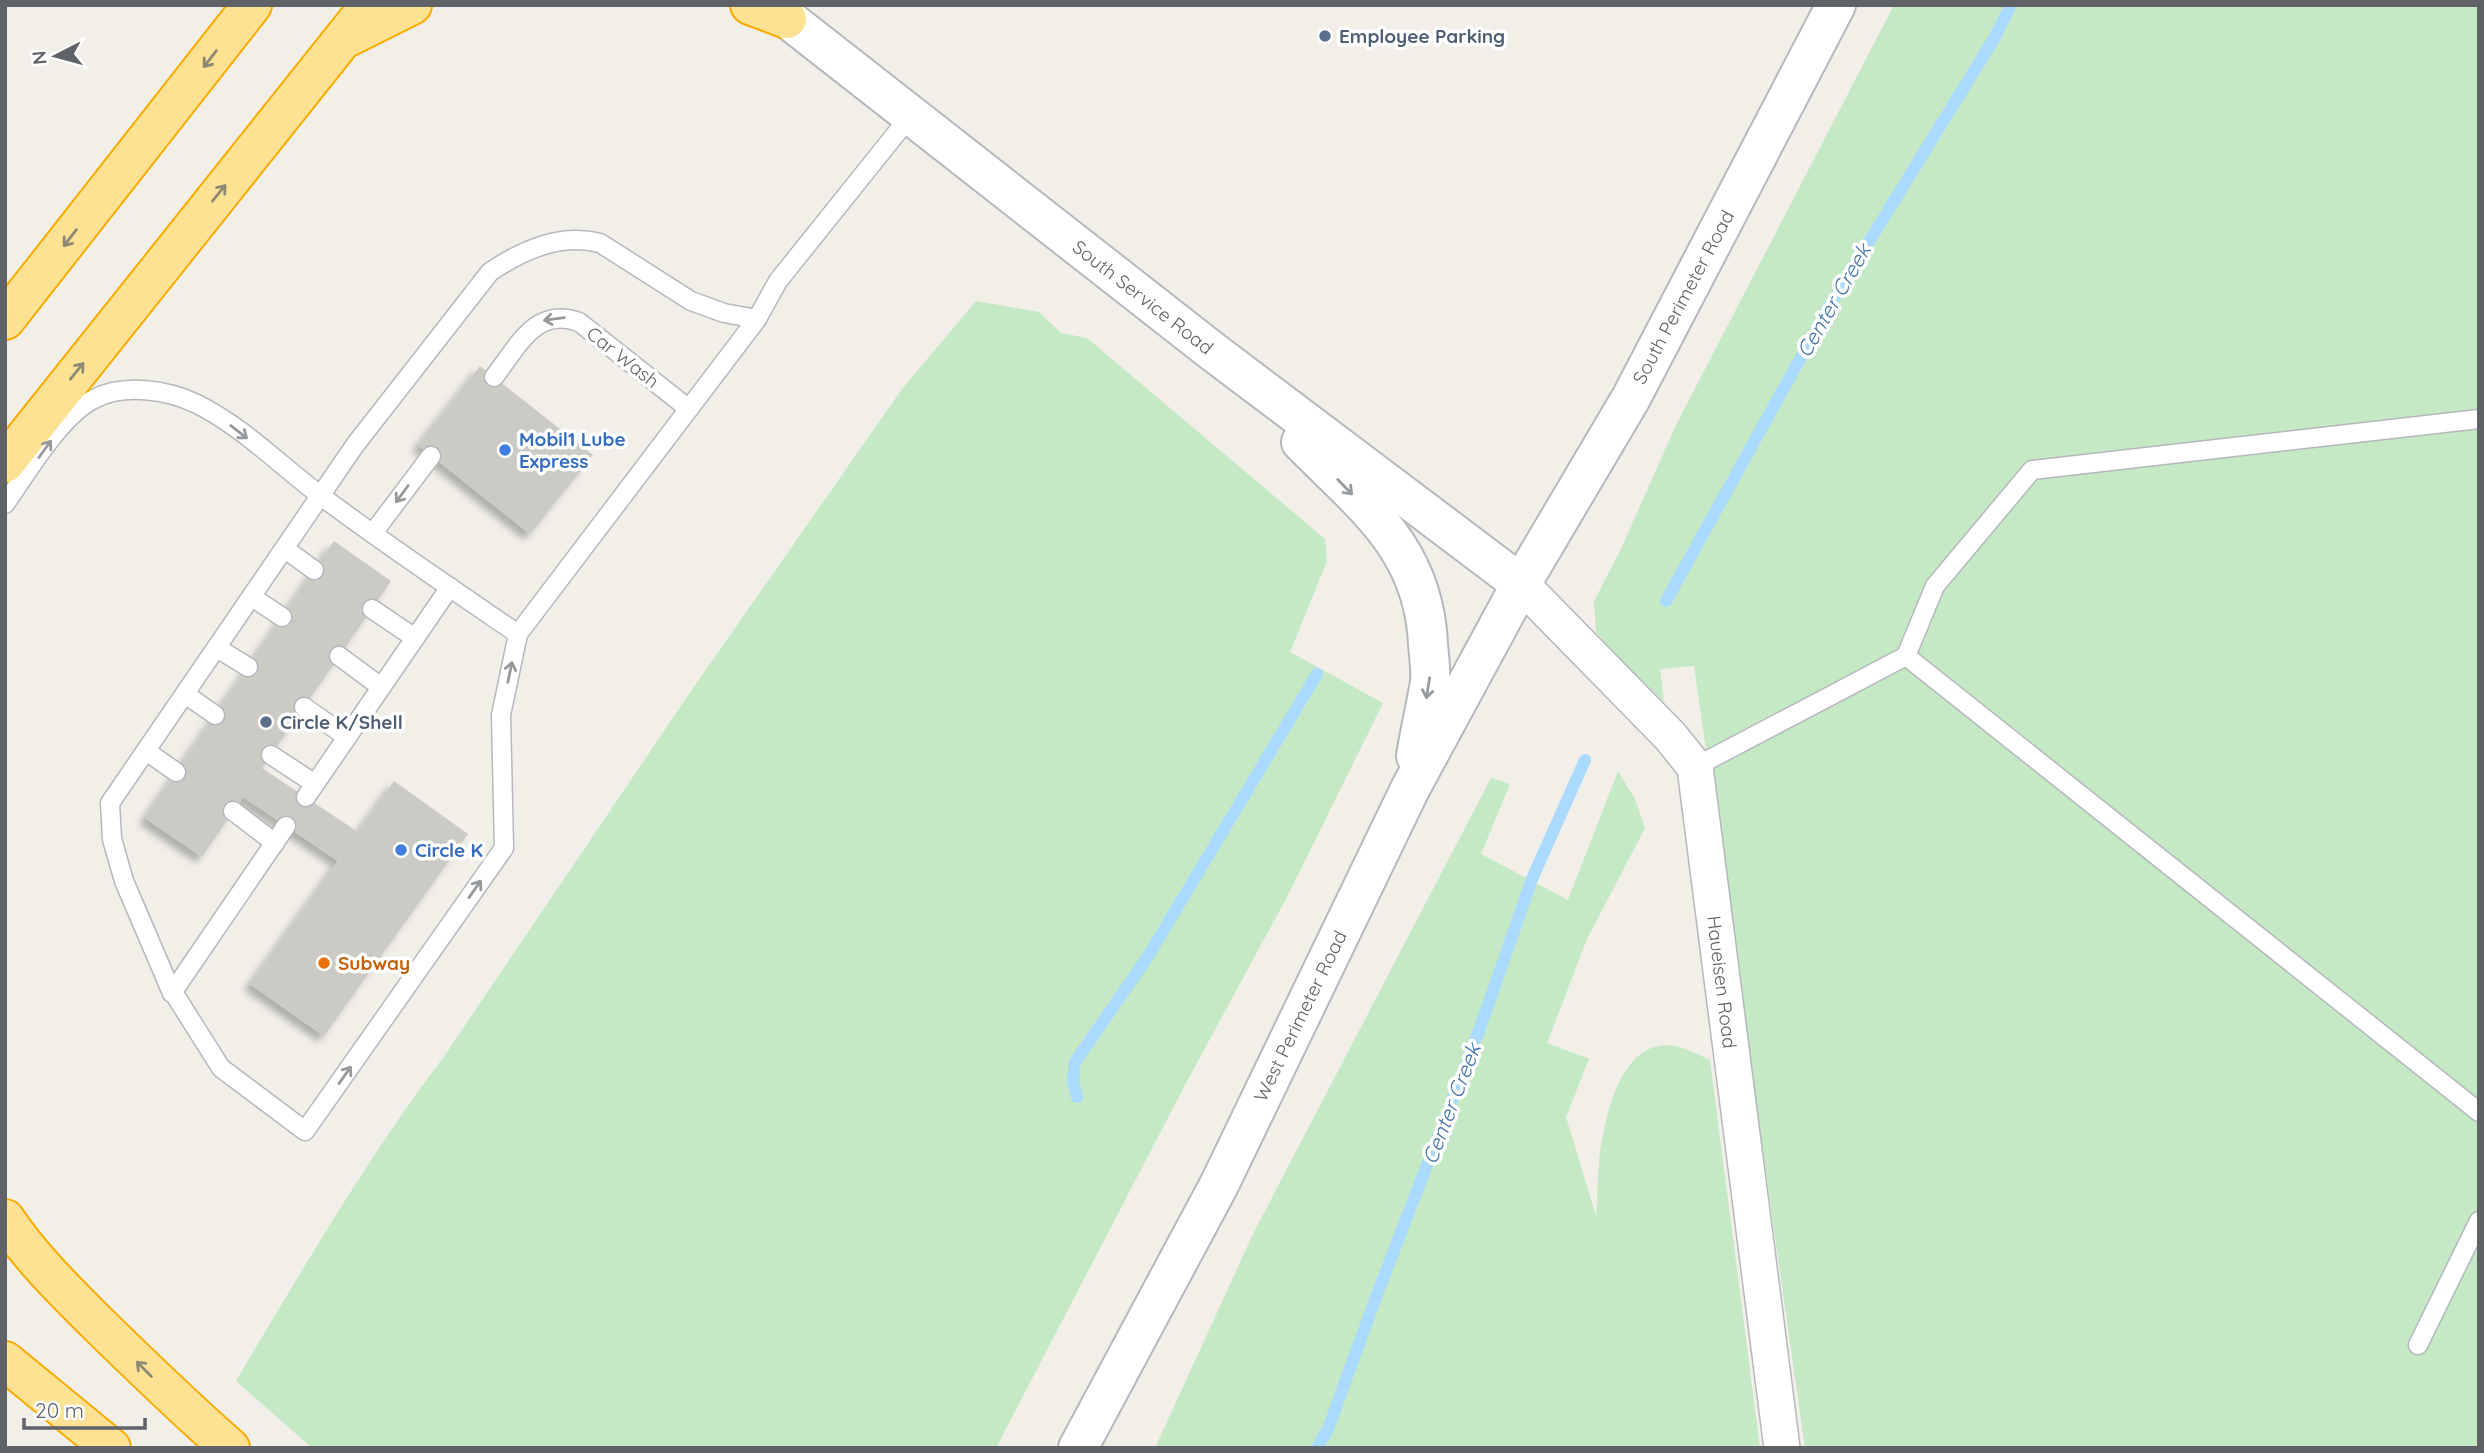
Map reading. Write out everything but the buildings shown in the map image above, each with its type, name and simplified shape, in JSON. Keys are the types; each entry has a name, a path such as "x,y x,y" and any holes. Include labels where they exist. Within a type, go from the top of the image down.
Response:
{"highway":[{"path":"5,320 252,5"},
{"path":"5,463 370,5"},
{"path":"340,41 412,5"},
{"path":"750,5 778,12"},
{"path":"5,1219 17,1238 57,1283 178,1402 230,1448"},
{"path":"5,1361 111,1448"}],"street":[{"name":"South Perimeter Road","path":"1521,584 1631,398 1836,5"},
{"name":"South Service Road","path":"778,12 1212,351 1521,584"},
{"path":"1212,351 1386,528 1404,555 1419,586 1428,631 1430,679 1410,789"},
{"path":"1521,584 1670,736 1695,767"},
{"name":"West Perimeter Road","path":"1078,1448 1219,1185 1410,789 1521,584"},
{"name":"Haueisen Road","path":"1695,767 1782,1448"}],"lane":[{"path":"757,319 724,313 691,301 600,243 582,239 541,246 510,259 490,272 359,439 110,803 112,839 124,881 172,993 221,1068 305,1131 504,848 500,715 518,634 757,319 778,281 911,115"},
{"name":"Car Wash","path":"494,377 536,324 547,319 569,318 579,322 689,409"},
{"path":"5,504 74,412 93,399 107,394 128,391 162,393 195,403 226,421 321,496 518,634"},
{"path":"1695,767 1906,656 1935,586 2032,470 2479,419"},
{"path":"373,533 431,456"},
{"path":"285,549 314,570"},
{"path":"271,755 311,791 450,587"},
{"path":"252,597 282,617"},
{"path":"372,609 415,638"},
{"path":"217,648 248,667"},
{"path":"339,656 382,687"},
{"path":"1906,656 2479,1112"},
{"path":"185,694 215,715"},
{"path":"304,707 347,737"},
{"path":"146,751 176,772"},
{"path":"233,811 275,843"},
{"path":"172,993 286,827"},
{"path":"153,945 172,993"},
{"path":"2418,1346 2479,1222"}],"green space":[{"path":"1894,5 2479,5 2479,1448 1805,1448 1694,666 1660,669 1664,702 1620,660 1596,632 1594,601 1621,549 1676,425"},
{"path":"976,301 1039,312 1061,333 1087,338 1325,539 1327,561 1290,652 1383,703 1287,897 1186,1083 996,1448 312,1448 236,1381 362,1174 689,694 902,389"},
{"path":"1618,771 1635,799 1645,828 1587,939 1547,1043 1589,1059 1566,1117 1596,1216 1599,1163 1605,1126 1610,1106 1627,1068 1640,1054 1656,1047 1675,1046 1710,1060 1760,1448 1155,1448 1254,1232 1491,778 1510,784 1481,854 1568,900"}],"waterway":[{"name":"Center Creek","path":"1666,601 1827,310 1995,37 2011,5"},
{"path":"1077,1097 1073,1081 1075,1062 1147,958 1317,674"},
{"name":"Center Creek","path":"1317,1448 1328,1429 1480,1028 1532,879 1585,760"}],"place":[{"name":"Employee Parking","path":"1325,36"},
{"name":"Mobil1 Lube Express","path":"505,450"},
{"name":"Circle K/Shell","path":"266,722"},
{"name":"Circle K","path":"401,850"},
{"name":"Subway","path":"324,963"}]}
